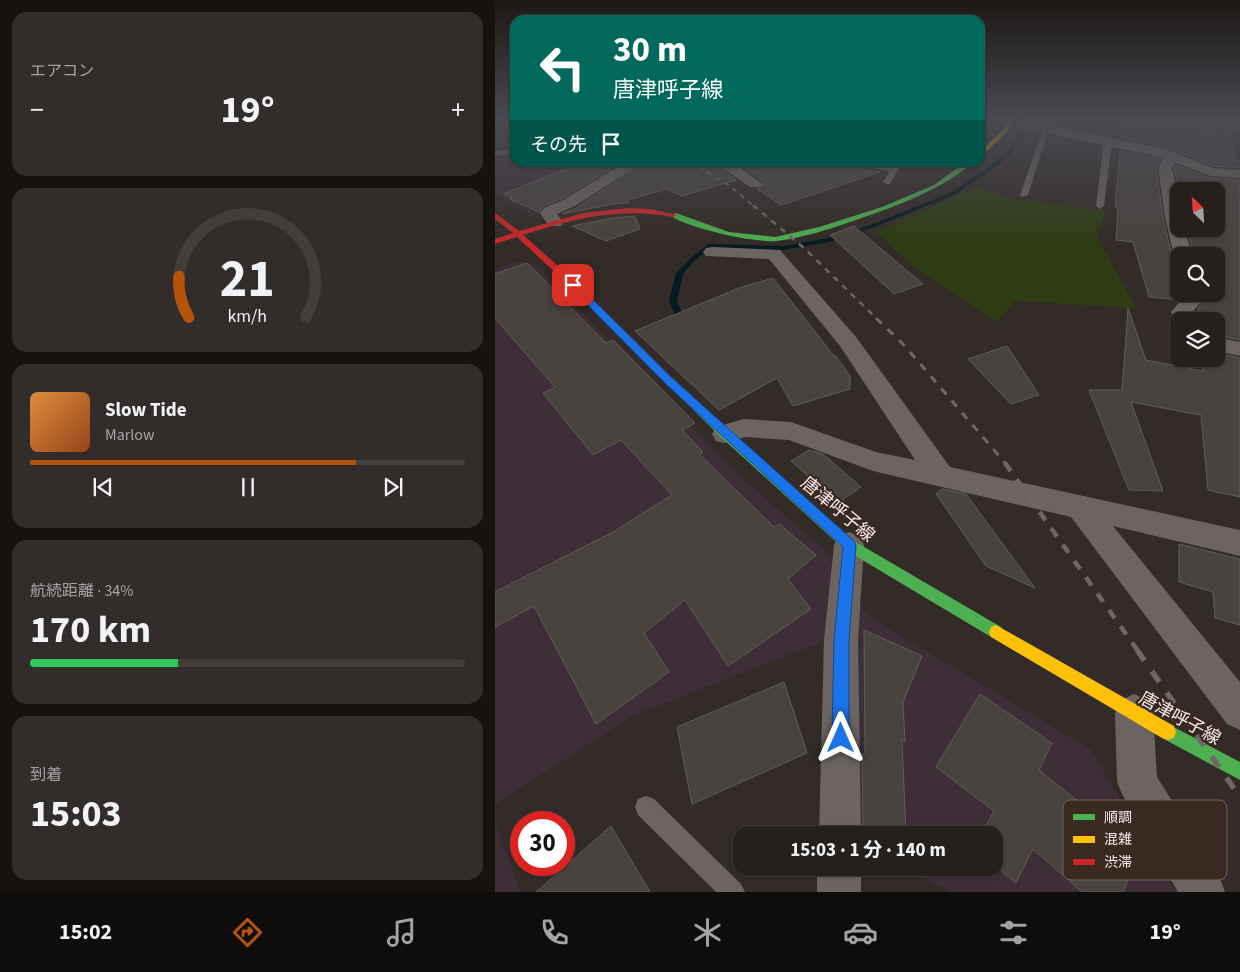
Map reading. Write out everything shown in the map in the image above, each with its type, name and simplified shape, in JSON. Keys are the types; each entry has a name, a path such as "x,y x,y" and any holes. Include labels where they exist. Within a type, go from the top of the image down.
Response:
{"main road":[{"path":"495,242 555,222 613,211 643,210 671,214 728,234 775,239 821,229 885,208 936,186 964,167"},
{"name":"唐津呼子線","path":"495,215 519,234 725,434 849,545 1134,713 1240,771"}],"street":[{"path":"1169,161 1165,168 1173,217 1181,247"},
{"path":"1183,161 1211,172 1240,174"},
{"path":"555,222 548,213 550,211 569,203 629,167"},
{"path":"729,167 755,184"},
{"path":"713,252 774,254 848,342 940,475"},
{"path":"1181,312 1190,302"},
{"path":"1225,346 1240,349"},
{"path":"725,434 744,428 791,432 873,461 1240,543"},
{"path":"1081,508 1240,711"},
{"path":"840,826 841,640 849,545"},
{"path":"1134,713 1137,782 1148,800"},
{"path":"839,876 839,892"},
{"path":"1196,880 1203,892"}],"lane":[{"path":"1024,195 1035,161"},
{"path":"1100,206 1105,161"},
{"path":"887,182 896,167"},
{"path":"646,807 733,892"}],"shaded area":[{"path":"495,161 510,161 510,167 596,167 613,171 561,204 532,215 495,193"},
{"path":"519,261 536,265 744,480 826,551 870,617 1091,750 1121,800 1063,800 1063,880 1169,880 1176,892 952,892 919,876 1003,876 1003,826 851,826 853,630 630,717 495,805 495,269"},
{"path":"495,820 510,863 510,876 514,876 520,892 495,892"}],"green space":[{"path":"979,187 1006,198 1105,211 1097,237 1136,308 1015,301 997,322 914,267 876,231"}],"building":[{"path":"1119,161 1160,161 1156,168 1163,217 1170,247 1170,299 1149,297 1133,242 1116,240 1118,207 1115,206"},
{"path":"1200,161 1240,161 1240,168 1213,166"},
{"path":"1176,165 1210,178 1240,180 1240,340 1225,337 1225,312 1198,312 1198,308 1203,302 1225,302 1225,247 1192,247 1189,238 1225,238 1225,182 1177,182 1174,168"},
{"path":"570,167 614,167 562,198 543,206 539,212 503,194"},
{"path":"638,167 719,167 736,180 682,196 667,189 628,200 629,203 613,204 562,214 576,208"},
{"path":"743,167 851,167 880,172 781,205 757,189 761,188 764,182"},
{"path":"635,216 640,229 606,241 572,226 613,218"},
{"path":"854,226 923,284 894,294 830,235"},
{"path":"527,263 606,343 613,340 695,423 682,430 703,452 699,454 774,527 779,524 816,555 788,579 811,609 728,666 685,600 644,633 669,672 596,724 534,606 495,627 495,592 613,532 672,495 621,440 593,455 543,393 555,387 495,318 495,274"},
{"path":"773,278 850,376 850,389 793,406 777,378 719,410 635,331 739,288"},
{"path":"1128,308 1146,360 1170,365 1170,367 1203,371 1203,367 1225,367 1225,355 1240,358 1240,497 1208,490 1201,415 1131,402 1163,491 1129,490 1089,390 1122,390"},
{"path":"1007,346 1039,395 1011,404 968,359"},
{"path":"809,450 823,454 861,487 838,503 791,461"},
{"path":"942,489 966,494 1035,588 986,566 936,494"},
{"path":"1179,544 1240,559 1240,625 1215,618 1213,592 1179,582"},
{"path":"864,630 922,656 903,702 905,742 902,740 906,826 863,826 862,754 865,754"},
{"path":"784,682 807,753 692,804 677,727"},
{"path":"980,694 1052,743 1039,770 1077,800 1063,800 1063,875 1033,849 1016,883 1003,872 1003,826 986,826 994,811 936,767"},
{"path":"611,826 650,892 536,892 554,876 575,876 575,858"},
{"path":"1068,880 1128,880 1123,892 1082,892"}],"waterway":[{"path":"683,326 673,301 680,273 694,258 711,245 783,248 829,240 870,227 954,193 1000,161"}],"railway":[{"path":"698,167 730,186 755,207"},
{"path":"753,205 804,248 877,319"},
{"path":"876,318 904,345 1006,464"},
{"path":"1005,463 1138,651"},
{"path":"1137,650 1240,797"}],"traffic: fast":[{"path":"673,215 728,234 775,239 821,229 884,208 936,186 964,167"},
{"path":"670,381 725,434 849,545 996,632"},
{"path":"1168,732 1240,771"}],"traffic: slow":[{"path":"996,632 1168,732"}],"traffic: jam":[{"path":"495,242 583,215 628,210 651,211 673,215"},
{"path":"495,215 541,254 670,381"}],"route":[{"path":"573,285 655,368 725,434 849,545 841,640 841,738"}]}
